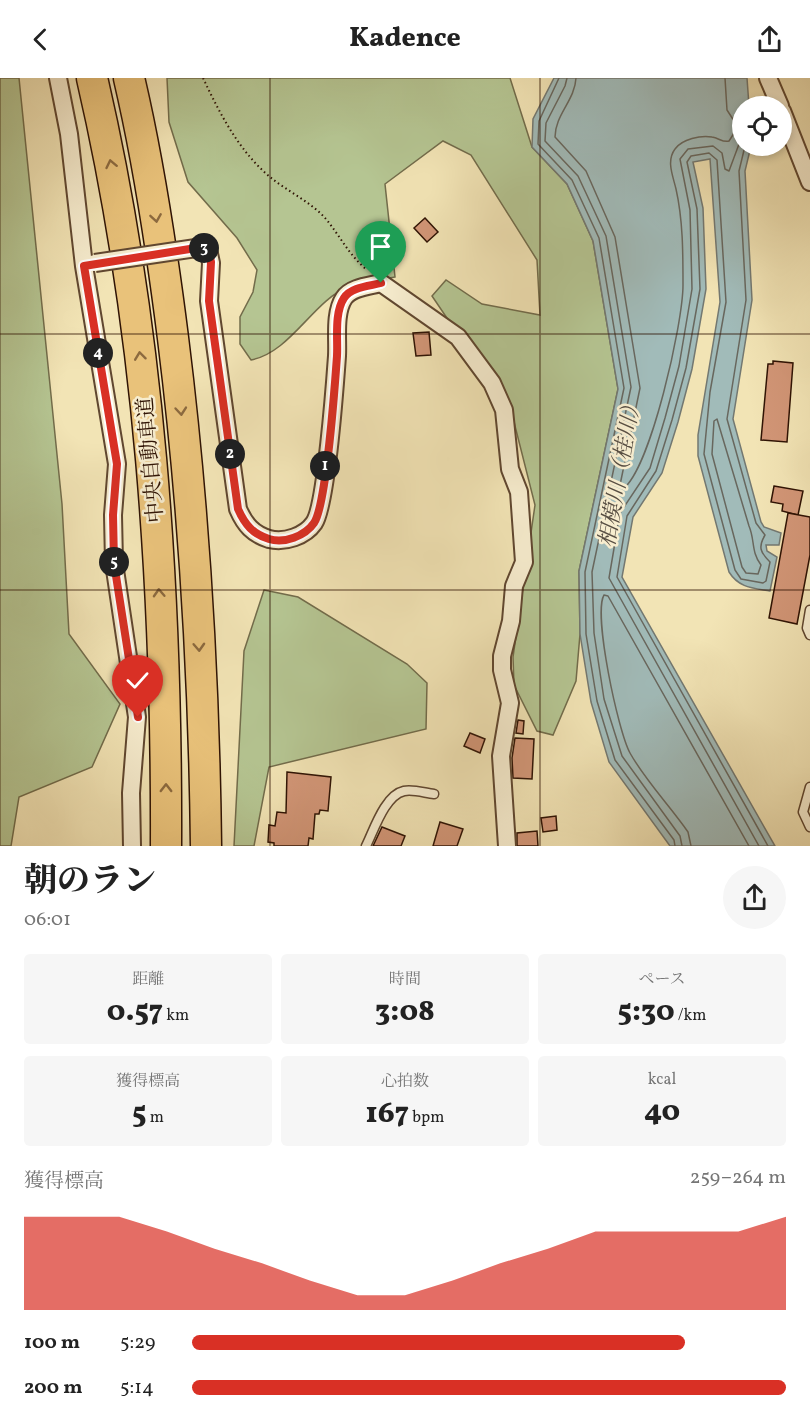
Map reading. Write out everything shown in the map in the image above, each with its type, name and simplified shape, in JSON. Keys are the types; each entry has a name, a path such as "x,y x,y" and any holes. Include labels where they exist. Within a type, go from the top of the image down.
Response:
{"highway":[{"name":"中央自動車道","path":"92,78 115,185 144,388 162,654 166,846"},
{"name":"中央自動車道","path":"129,78 165,278 180,393 191,515 207,846"}],"street":[{"path":"58,78 89,264 117,464 113,515 114,563 138,717 131,793 132,846"},
{"path":"768,78 776,96"},
{"path":"792,136 810,182"},
{"path":"89,264 196,248 208,249 211,262 209,301 238,509 244,522 257,535 276,541 299,537 315,523 323,492 337,356 338,317 344,297 355,290 381,283 458,337 492,383 504,410 510,469 519,492 524,562 514,586 511,621 501,670 510,703 501,756 507,846"}],"lane":[{"path":"810,610 807,628 810,635"},
{"path":"810,787 802,812 810,827"},
{"path":"366,846 392,799 399,793 407,790 434,794"}],"path":[{"path":"203,78 219,111 243,150 269,176 325,217 354,259 381,283"}],"green space":[{"path":"0,78 19,78 62,504 69,634 120,704 92,767 19,797 11,846 0,846"},
{"path":"167,78 510,78 532,147 567,184 593,241 618,389 579,571 580,634 576,681 553,735 537,731 514,685 513,657 535,505 513,418 493,372 453,327 432,296 446,280 482,304 540,315 537,260 471,155 443,141 385,184 395,277 354,284 336,293 278,347 251,360 240,344 240,317 253,292 257,270 237,238 188,182 169,122"},
{"path":"264,590 298,597 407,664 427,683 426,729 269,767 254,846 234,846 244,651"}],"water":[{"name":"相模川（桂川）","path":"554,78 747,78 748,96 732,96 732,156 749,156 745,171 752,300 733,419 761,522 764,527 781,533 779,545 766,545 767,551 777,557 770,591 742,584 729,572 698,456 698,435 720,302 710,159 693,162 703,208 706,289 692,369 662,473 633,517 622,577 775,846 670,846 609,762 591,702 580,634 579,571 618,389 593,241 567,184 532,147 533,119"}],"building":[{"path":"425,218 438,232 427,242 414,228"},
{"path":"429,332 431,355 416,356 413,333"},
{"path":"773,361 793,363 787,442 761,440 768,364 773,364"},
{"path":"774,486 803,491 798,515 782,511 783,504 771,502"},
{"path":"788,513 810,517 810,555 797,624 769,618"},
{"path":"518,720 524,721 523,734 516,733"},
{"path":"470,733 485,739 480,753 464,746"},
{"path":"515,738 534,739 532,779 513,778 512,758"},
{"path":"287,772 331,777 328,811 320,810 319,814 315,814 313,839 309,838 308,846 274,846 274,843 268,842 269,825 275,826 277,812 286,813"},
{"path":"556,816 557,830 543,832 541,818"},
{"path":"440,822 463,829 457,846 433,846"},
{"path":"382,827 405,836 401,846 373,846"},
{"path":"537,831 538,846 517,846 517,833"}],"route":[{"path":"138,717 119,608 114,563 113,515 117,464 84,266 196,248 208,249 211,262 209,301 238,509 244,522 257,535 276,541 299,537 315,523 323,492 337,356 338,317 344,297 355,290 381,283"}]}
